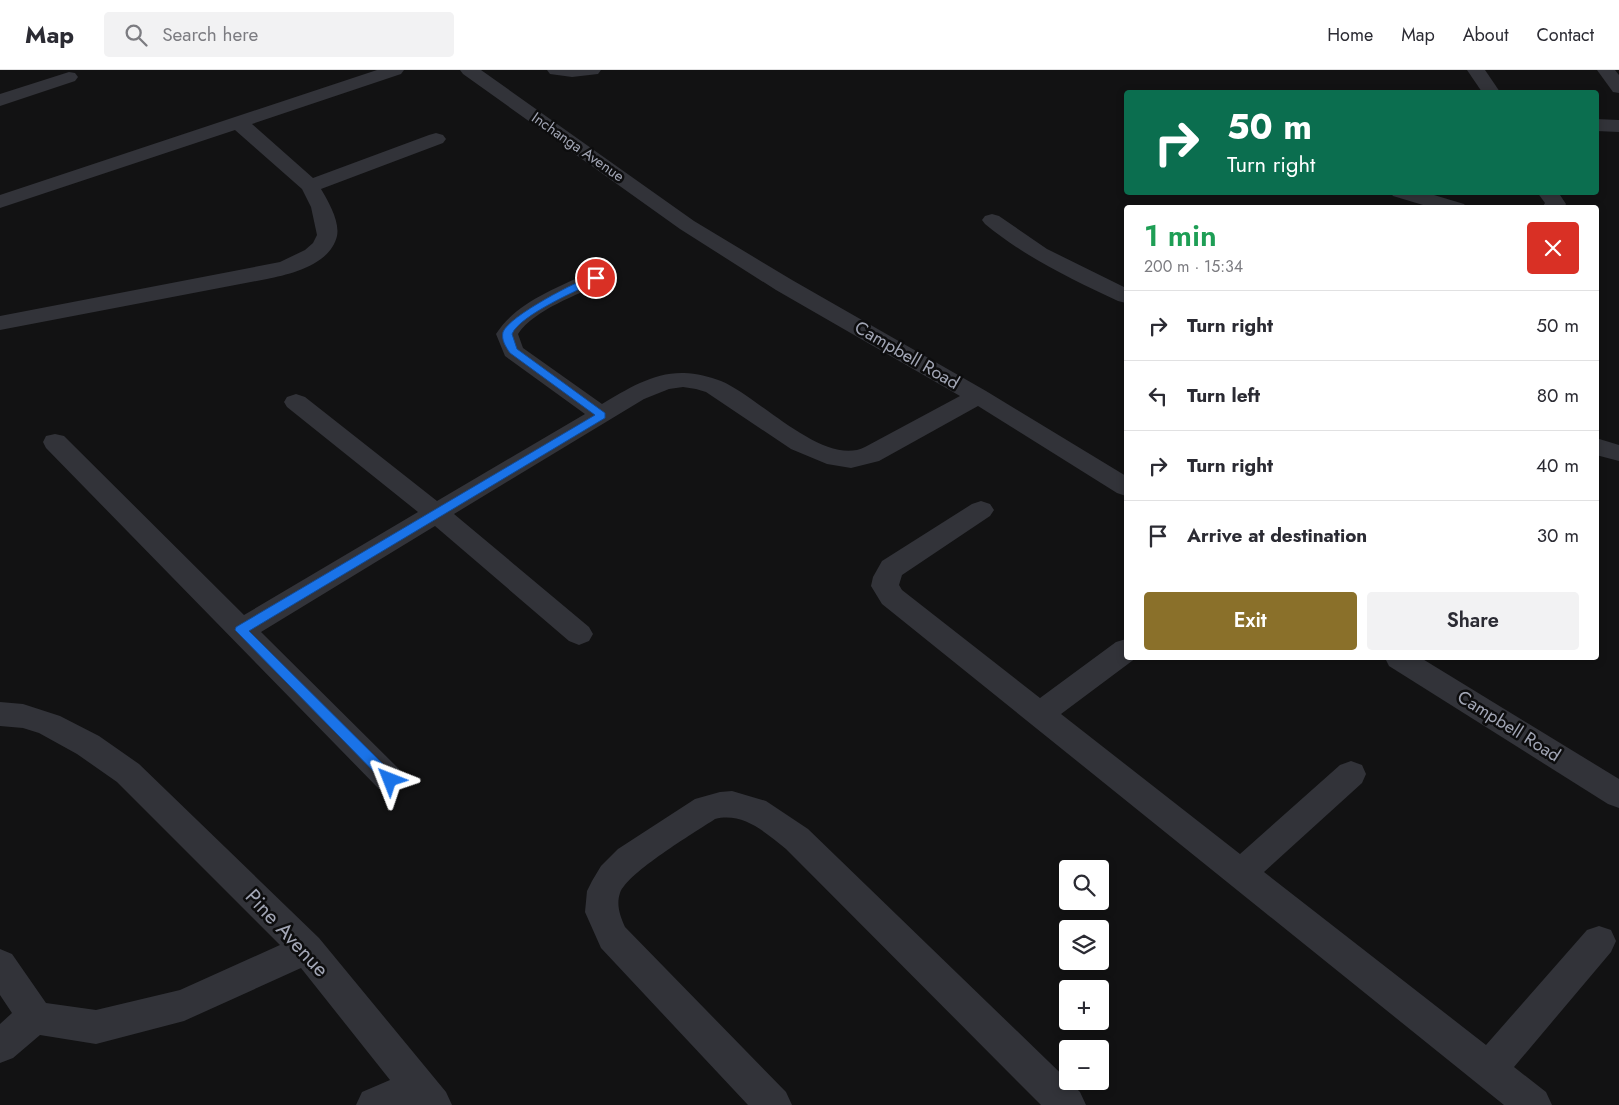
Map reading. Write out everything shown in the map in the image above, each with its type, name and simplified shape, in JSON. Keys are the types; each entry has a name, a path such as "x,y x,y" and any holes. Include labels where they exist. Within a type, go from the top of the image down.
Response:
{"street":[{"path":"0,202 395,70"},
{"name":"Inchanga Avenue","path":"469,70 687,224"},
{"path":"556,70 572,72 592,70"},
{"path":"1476,70 1490,90"},
{"path":"1606,70 1619,88"},
{"path":"0,100 69,77"},
{"path":"0,323 250,276 288,267 313,255 322,246 327,235 320,207 310,186 239,123"},
{"path":"1599,125 1619,126"},
{"path":"310,186 436,139"},
{"path":"1411,195 1446,205"},
{"path":"1549,195 1555,205"},
{"path":"992,220 1015,239 1034,251 1124,295"},
{"name":"Campbell Road","path":"687,224 784,284 978,396 1124,486"},
{"path":"596,278 528,312 510,327 507,334 508,342 514,351 602,415"},
{"path":"241,630 655,385 676,379 697,381 714,387 807,447 827,456 853,460 865,457 916,432 978,396"},
{"path":"296,402 437,514 579,634"},
{"path":"54,442 390,780"},
{"path":"1599,447 1619,453"},
{"path":"981,510 892,568 887,576 886,586 892,596 1533,1105"},
{"path":"1040,714 1124,651"},
{"name":"Campbell Road","path":"1402,660 1619,795"},
{"name":"Pine Avenue","path":"0,714 22,716 49,724 88,745 128,772 307,949 426,1096"},
{"path":"1241,873 1351,774"},
{"path":"773,1105 613,937 602,912 604,891 613,876 630,859 706,808 719,803 743,805 779,825 797,839 1067,1105"},
{"path":"1489,1069 1599,941"},
{"path":"0,965 35,1017 96,1027 184,1005 307,949"},
{"path":"0,1046 35,1017"},
{"path":"375,1105 426,1096"}],"route":[{"path":"390,780 241,630 602,415 514,351 508,342 507,334 510,327 528,312 596,278"}]}
